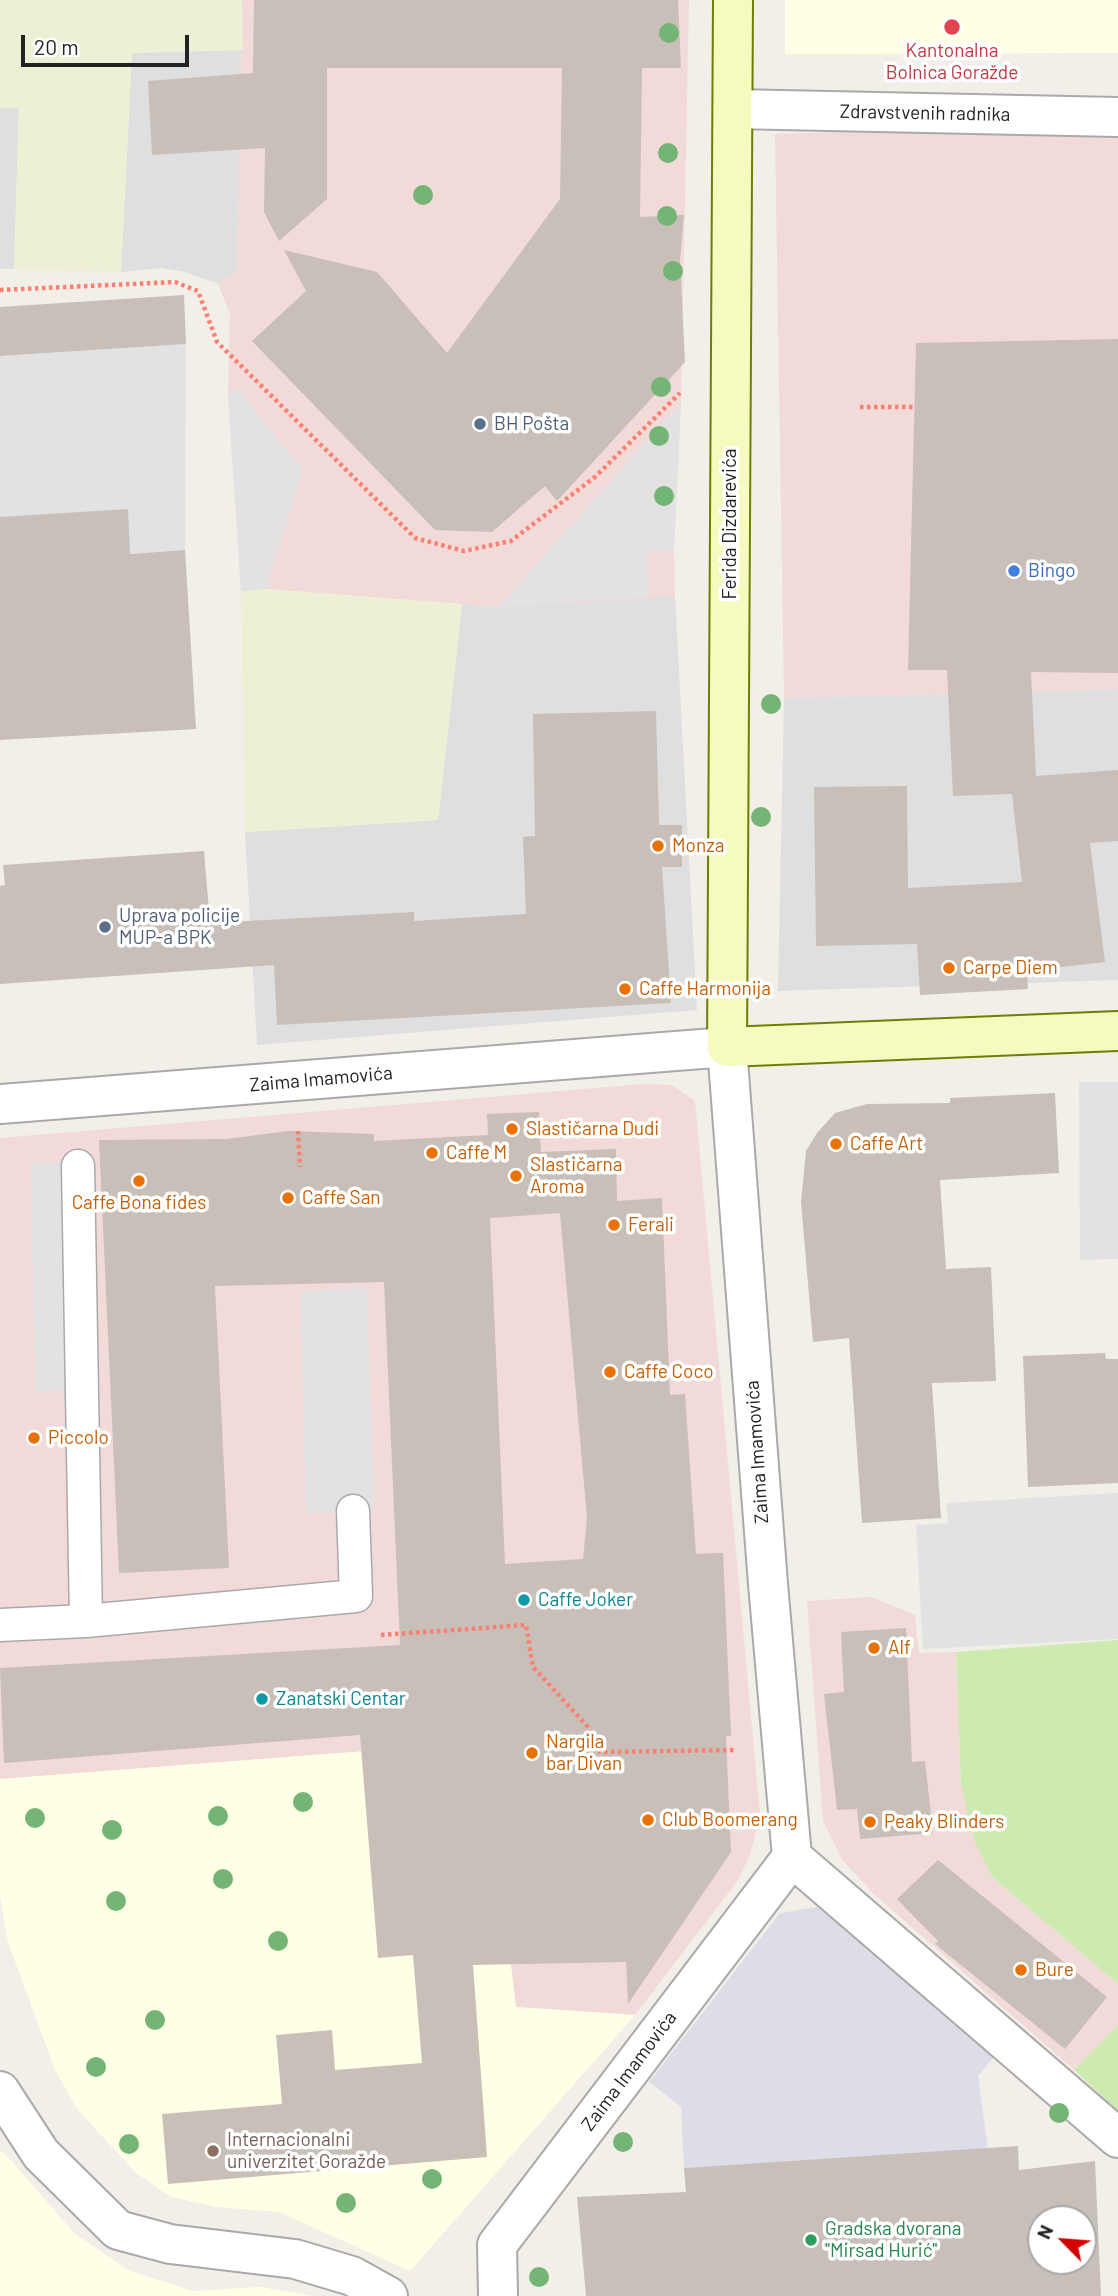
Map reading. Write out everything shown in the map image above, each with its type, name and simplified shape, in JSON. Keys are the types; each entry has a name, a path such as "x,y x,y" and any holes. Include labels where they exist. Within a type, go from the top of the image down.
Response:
{"main road":[{"name":"Ferida Dizdarevića","path":"727,1047 733,0"},
{"name":"Zaima Imamovića","path":"727,1047 1118,1031"}],"street":[{"name":"Zdravstvenih radnika","path":"733,109 1118,117"},
{"name":"Zaima Imamovića","path":"0,1104 727,1047 792,1857 497,2245 498,2296"},
{"path":"792,1857 1118,2138"},
{"path":"0,2091 41,2154 118,2230 170,2244 295,2259 352,2276 388,2296"}],"lane":[{"path":"78,1166 86,1620"},
{"path":"0,1625 356,1596 353,1511"}],"path":[{"path":"0,290 175,282 198,291 217,342 415,538 464,551 511,541 595,477 731,341"},
{"path":"860,407 914,407"},
{"path":"374,1635 526,1625 533,1667 588,1727 600,1752 709,1751"}],"shaded area":[{"path":"0,0 242,0 243,50 132,53 121,272 14,269 19,108 0,108"},
{"path":"242,0 689,0 675,596 498,607 266,589 241,591 228,395 230,314 218,284 237,271"},
{"name":"Kantonalna Bolnica Goražde","path":"785,0 1118,0 1118,53 785,54"},
{"path":"243,50 237,271 218,284 185,272 161,268 121,272 132,53"},
{"path":"0,108 19,108 14,269 0,269"},
{"path":"1118,124 1118,689 784,698 775,134"},
{"path":"186,344 185,550 0,562 0,356"},
{"path":"237,388 303,470 266,589 241,591 228,395"},
{"path":"681,402 674,550 647,552 648,596 498,607"},
{"path":"266,589 462,604 438,820 245,832 241,591"},
{"path":"675,596 697,1010 257,1045 245,832 438,820 462,604 498,607"},
{"path":"1118,689 1118,980 778,991 784,698"},
{"path":"1079,1082 1118,1082 1118,1259 1080,1260"},
{"path":"643,1084 672,1085 695,1101 760,1815 751,1852 739,1879 635,2015 516,2007 483,1742 0,1779 0,1138"},
{"path":"71,1162 76,1390 35,1392 31,1163"},
{"path":"367,1288 374,1511 306,1513 300,1291"},
{"path":"1118,1493 1118,1639 923,1649 916,1525 948,1523 946,1503"},
{"path":"871,1597 915,1615 919,1653 956,1652 961,1785 992,1877 1118,1984 1118,2025 1074,2070 874,1894 843,1861 823,1821 807,1601"},
{"path":"484,1742 516,2007 635,2015 410,2271 279,2212 217,2207 171,2197 136,2173 78,2110 55,2070 8,1942 0,1895 0,1779"},
{"path":"817,1907 834,1915 998,2052 978,2076 988,2149 684,2168 681,2107 649,2082 780,1913"},
{"path":"0,2151 75,2234 130,2271 193,2291 260,2287 313,2296 0,2296"}],"green space":[{"path":"1118,1640 1118,1984 992,1877 974,1840 961,1785 956,1652"},
{"path":"1118,2025 1118,2111 1074,2070"}],"building":[{"path":"254,0 678,0 681,68 642,68 640,217 684,215 680,260 685,362 557,501 545,486 492,532 435,530 252,341 306,291 284,250 377,272 447,353 560,199 562,68 327,68 327,199 279,241 264,212 265,148 152,155 148,81 253,73"},
{"path":"184,295 186,344 0,356 0,307"},
{"path":"1118,339 1118,673 1031,672 1036,776 1118,770 1118,841 1090,843 1105,962 1027,971 1028,989 920,995 917,944 816,946 814,787 907,786 908,888 1022,882 1012,794 953,796 947,670 908,670 916,343"},
{"path":"128,509 130,554 185,550 196,729 0,740 0,517"},
{"path":"656,711 659,825 682,825 682,867 662,867 671,1003 277,1025 274,965 0,984 0,886 5,885 3,865 204,851 210,923 414,912 414,921 526,914 523,837 535,836 533,714"},
{"path":"1055,1093 1059,1173 940,1180 946,1269 991,1267 996,1381 932,1383 941,1518 862,1523 849,1338 813,1342 801,1202 806,1151 817,1133 835,1113 867,1104 950,1103 950,1098"},
{"path":"539,1112 541,1152 616,1149 617,1201 662,1198 670,1395 685,1394 696,1554 723,1553 731,1736 726,1736 731,1852 628,2004 626,1962 473,1965 487,2157 168,2184 162,2114 282,2104 276,2035 332,2030 335,2070 422,2063 413,1955 378,1958 360,1735 4,1763 0,1668 400,1645 384,1282 215,1286 229,1568 119,1573 99,1140 227,1139 288,1131 374,1134 374,1141 488,1135 487,1114","holes":["560,1213 587,1518 583,1559 505,1564 490,1218"]},
{"path":"1105,1353 1106,1359 1118,1359 1118,1483 1028,1487 1023,1356"},
{"path":"906,1628 912,1762 925,1761 933,1833 860,1839 857,1809 837,1810 824,1694 844,1692 841,1632"},
{"name":"Bure","path":"938,1860 1107,1997 1065,2049 935,1944 938,1941 897,1899"},
{"name":"Gradska dvorana \"Mirsad Hurić\"","path":"1018,2146 1019,2170 1095,2161 1097,2205 1027,2205 1027,2275 1097,2275 1097,2206 1101,2296 586,2296 577,2197 686,2192 684,2168"}],"place":[{"name":"Kantonalna Bolnica Goražde","path":"952,27"},
{"name":"BH Pošta","path":"480,424"},
{"name":"Bingo","path":"1014,571"},
{"name":"Monza","path":"658,846"},
{"name":"Uprava policije MUP-a BPK","path":"105,927"},
{"name":"Carpe Diem","path":"949,968"},
{"name":"Caffe Harmonija","path":"625,989"},
{"name":"Slastičarna Dudi","path":"512,1129"},
{"name":"Caffe Art","path":"836,1144"},
{"name":"Caffe M","path":"432,1153"},
{"name":"Slastičarna Aroma","path":"516,1176"},
{"name":"Caffe Bona fides","path":"139,1181"},
{"name":"Caffe San","path":"288,1198"},
{"name":"Ferali","path":"614,1225"},
{"name":"Caffe Coco","path":"610,1372"},
{"name":"Piccolo","path":"34,1438"},
{"name":"Caffe Joker","path":"524,1600"},
{"name":"Alf","path":"874,1648"},
{"name":"Zanatski Centar","path":"262,1699"},
{"name":"Nargila bar Divan","path":"532,1753"},
{"name":"Club Boomerang","path":"648,1820"},
{"name":"Peaky Blinders","path":"870,1822"},
{"name":"Bure","path":"1021,1970"},
{"name":"Internacionalni univerzitet Goražde","path":"213,2151"},
{"name":"Gradska dvorana \"Mirsad Hurić\"","path":"811,2240"}]}
